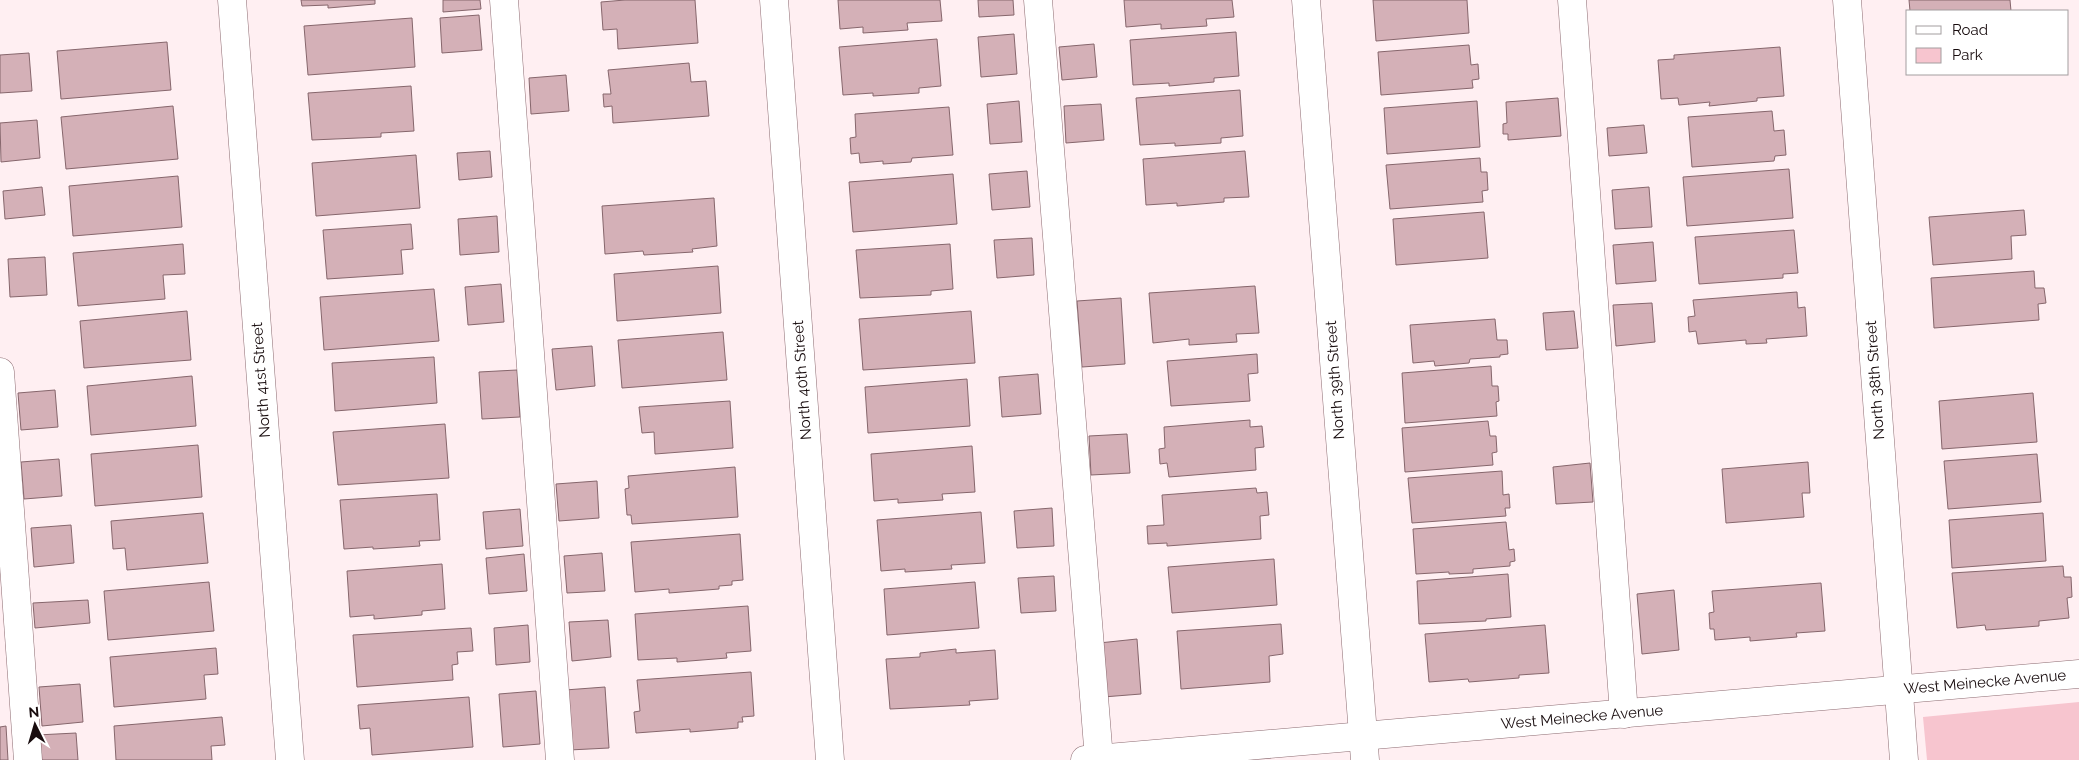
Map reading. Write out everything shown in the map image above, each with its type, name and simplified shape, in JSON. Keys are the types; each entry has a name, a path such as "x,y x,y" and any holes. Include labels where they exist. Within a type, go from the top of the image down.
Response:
{"street":[{"name":"North 41st Street","path":"232,0 290,760"},
{"path":"504,0 560,760"},
{"name":"North 40th Street","path":"774,0 830,760"},
{"path":"1038,0 1092,759"},
{"name":"North 39th Street","path":"1306,0 1364,748"},
{"path":"1572,0 1624,714"},
{"name":"North 38th Street","path":"1846,0 1904,760"},
{"path":"0,372 28,760"},
{"name":"West Meinecke Avenue","path":"1092,759 1364,748 1624,714 2079,674"}],"green space":[{"path":"2079,702 2079,760 1927,760 1923,717"}],"building":[{"path":"301,0 375,0 375,4 328,8 328,5 302,6"},
{"path":"443,0 480,0 481,9 443,12"},
{"path":"695,0 698,43 618,49 617,29 603,30 601,2"},
{"path":"838,0 940,0 942,21 907,23 908,30 863,33 863,27 840,29"},
{"path":"978,0 1013,0 1014,15 979,17"},
{"path":"1124,0 1232,0 1234,17 1206,19 1207,26 1161,29 1161,24 1126,27"},
{"path":"1373,0 1467,0 1469,33 1376,41"},
{"path":"1909,0 2010,0 2011,10 1910,10"},
{"path":"479,15 482,50 442,53 440,18"},
{"path":"412,18 415,67 308,75 304,26"},
{"path":"1236,32 1239,76 1214,78 1214,82 1169,86 1169,83 1133,85 1130,40"},
{"path":"1014,34 1017,74 981,77 978,37"},
{"path":"937,39 941,86 919,88 919,93 873,96 873,93 843,95 839,47"},
{"path":"167,42 171,90 61,99 57,51"},
{"path":"1094,44 1097,77 1062,80 1059,47"},
{"path":"1469,45 1471,65 1478,64 1479,79 1472,80 1473,88 1381,95 1378,52"},
{"path":"1780,47 1784,96 1757,98 1757,101 1709,106 1710,102 1679,105 1678,98 1661,99 1658,60 1674,59 1674,55"},
{"path":"29,53 32,91 0,93 0,55"},
{"path":"689,63 691,82 706,81 709,116 613,123 612,106 604,107 603,94 611,94 608,70"},
{"path":"566,75 569,111 531,114 529,78"},
{"path":"411,86 414,131 381,133 381,137 312,140 308,93"},
{"path":"1240,90 1243,136 1221,138 1221,143 1175,146 1175,143 1140,145 1136,98"},
{"path":"1558,98 1561,136 1508,140 1508,134 1503,134 1503,124 1507,123 1506,102"},
{"path":"1019,101 1022,142 990,144 987,104"},
{"path":"1477,101 1480,147 1387,154 1384,108"},
{"path":"1101,104 1104,140 1066,143 1064,106"},
{"path":"173,106 178,159 66,169 61,117"},
{"path":"949,107 953,155 912,158 911,162 883,164 883,161 860,163 859,153 851,154 850,138 856,137 855,114"},
{"path":"1772,111 1774,131 1784,130 1786,155 1775,156 1774,161 1692,167 1688,117"},
{"path":"37,120 40,158 1,162 0,123"},
{"path":"1644,125 1647,153 1609,156 1607,128"},
{"path":"490,151 492,177 459,180 457,153"},
{"path":"1245,151 1249,197 1224,198 1224,202 1177,206 1177,203 1146,205 1143,159"},
{"path":"416,155 420,208 316,216 312,163"},
{"path":"1480,158 1481,172 1487,172 1488,190 1482,191 1483,202 1390,209 1386,165"},
{"path":"1789,169 1793,218 1687,226 1683,177"},
{"path":"1027,171 1030,207 992,210 989,174"},
{"path":"953,174 957,224 853,232 849,182"},
{"path":"178,176 182,227 73,236 69,186"},
{"path":"42,187 45,215 5,219 3,191"},
{"path":"1649,187 1652,227 1615,229 1612,190"},
{"path":"714,198 717,246 692,249 693,252 644,255 643,251 605,254 602,206"},
{"path":"2024,210 2026,235 2011,236 2012,259 1933,265 1929,217"},
{"path":"1484,212 1488,258 1396,265 1393,219"},
{"path":"497,216 499,252 460,255 458,219"},
{"path":"411,224 413,249 401,250 403,274 327,279 323,230"},
{"path":"1794,230 1798,273 1783,274 1783,278 1699,284 1695,237"},
{"path":"1032,238 1034,275 997,278 994,240"},
{"path":"1653,242 1656,281 1616,284 1613,245"},
{"path":"183,244 185,274 163,275 165,299 78,306 73,253"},
{"path":"950,244 953,289 931,291 931,295 860,298 856,250"},
{"path":"45,257 47,295 10,297 8,259"},
{"path":"718,266 721,313 617,321 614,274"},
{"path":"2034,271 2035,288 2044,288 2046,303 2038,304 2039,320 1934,328 1931,278"},
{"path":"501,284 504,322 468,325 465,287"},
{"path":"1255,286 1259,333 1236,334 1237,342 1189,345 1189,339 1153,343 1149,293"},
{"path":"434,289 439,341 324,350 320,297"},
{"path":"1797,292 1798,308 1805,307 1807,336 1766,339 1767,343 1746,344 1746,340 1698,344 1696,331 1689,332 1688,317 1695,316 1693,300"},
{"path":"1121,298 1125,364 1082,367 1077,301"},
{"path":"1652,303 1655,342 1616,346 1613,305"},
{"path":"187,311 191,360 84,368 80,321"},
{"path":"971,311 975,363 863,370 859,319"},
{"path":"1574,311 1578,348 1546,350 1543,313"},
{"path":"1495,319 1497,340 1507,340 1508,354 1500,355 1500,357 1470,359 1469,363 1435,366 1434,361 1413,363 1410,325"},
{"path":"723,332 727,380 622,388 618,340"},
{"path":"592,346 595,386 556,390 552,349"},
{"path":"1257,354 1258,373 1248,374 1250,401 1171,406 1167,361"},
{"path":"434,357 437,403 335,411 332,363"},
{"path":"1491,366 1492,386 1498,386 1497,416 1405,423 1402,373"},
{"path":"517,370 520,417 482,419 479,372"},
{"path":"1038,374 1041,414 1002,417 999,377"},
{"path":"192,376 196,426 91,435 87,386"},
{"path":"967,379 970,426 868,433 865,387"},
{"path":"55,390 58,427 21,430 18,393"},
{"path":"2033,393 2037,442 1942,449 1939,401"},
{"path":"730,401 733,448 655,454 654,432 642,433 639,407"},
{"path":"1250,420 1250,427 1262,426 1264,447 1255,448 1256,470 1169,477 1167,463 1160,464 1159,449 1165,448 1164,427"},
{"path":"1488,421 1490,436 1496,436 1497,452 1492,453 1493,465 1405,472 1402,428"},
{"path":"445,424 449,478 338,485 333,432"},
{"path":"1127,434 1130,473 1091,475 1089,436"},
{"path":"198,445 202,497 95,506 91,454"},
{"path":"972,446 975,492 942,494 943,500 898,503 898,499 874,501 871,454"},
{"path":"2037,454 2041,502 1948,509 1944,461"},
{"path":"59,459 62,496 24,499 21,462"},
{"path":"1808,462 1810,493 1802,493 1804,517 1726,523 1722,469"},
{"path":"1590,463 1593,502 1556,504 1553,467"},
{"path":"735,467 738,517 632,524 631,515 627,515 625,489 629,488 628,476"},
{"path":"1502,471 1503,495 1509,494 1510,508 1505,508 1506,516 1412,523 1408,478"},
{"path":"597,481 599,518 559,521 556,484"},
{"path":"1256,488 1257,493 1267,492 1269,515 1260,516 1261,539 1167,546 1167,543 1148,544 1147,526 1164,525 1162,495"},
{"path":"437,494 440,540 419,541 420,546 344,549 340,500"},
{"path":"1052,508 1054,546 1017,548 1014,511"},
{"path":"520,509 523,546 486,549 483,512"},
{"path":"981,512 985,563 951,565 952,569 905,572 905,569 881,571 877,520"},
{"path":"203,513 208,563 127,570 125,548 113,549 111,521"},
{"path":"2043,513 2046,561 1952,568 1949,520"},
{"path":"1506,522 1509,550 1514,549 1515,561 1510,562 1510,566 1473,569 1473,573 1416,574 1413,529"},
{"path":"71,525 74,563 34,567 31,528"},
{"path":"740,534 743,580 732,581 732,585 719,586 719,589 669,593 669,589 635,592 631,542"},
{"path":"602,553 605,591 567,593 564,556"},
{"path":"524,554 527,591 489,594 486,558"},
{"path":"1274,559 1277,605 1172,613 1168,567"},
{"path":"442,564 445,609 422,611 422,615 374,619 374,615 350,617 347,571"},
{"path":"2063,566 2064,577 2071,577 2072,597 2067,598 2069,618 2039,621 2039,626 1986,630 1985,625 1957,628 1952,573"},
{"path":"1508,574 1511,617 1486,619 1486,621 1419,624 1417,581"},
{"path":"1054,576 1056,611 1021,613 1018,578"},
{"path":"209,582 214,631 108,640 104,591"},
{"path":"975,582 979,628 887,635 884,589"},
{"path":"1821,583 1825,631 1796,633 1797,637 1750,641 1750,637 1715,640 1714,629 1710,629 1709,613 1714,612 1712,591"},
{"path":"1674,590 1679,650 1642,654 1637,594"},
{"path":"88,600 90,623 35,628 33,603"},
{"path":"748,606 751,651 726,653 727,658 677,662 677,658 638,660 635,614"},
{"path":"608,620 611,657 572,661 569,622"},
{"path":"1281,624 1283,654 1269,656 1270,682 1181,689 1177,631"},
{"path":"528,625 530,662 496,665 494,628"},
{"path":"1545,625 1549,673 1519,675 1519,678 1469,682 1468,679 1429,682 1425,634"},
{"path":"471,628 473,651 457,652 458,664 452,665 453,680 357,687 353,635"},
{"path":"1137,639 1141,694 1103,697 1099,643"},
{"path":"216,648 218,674 204,675 206,699 114,707 110,657"},
{"path":"956,649 956,653 995,650 998,699 969,701 970,705 890,709 886,659 920,657 920,653"},
{"path":"751,672 754,716 742,717 743,722 738,722 738,728 690,732 690,729 636,733 634,712 640,711 637,680"},
{"path":"80,684 83,722 42,726 39,687"},
{"path":"605,687 609,748 569,750 565,690"},
{"path":"536,691 540,744 503,747 499,694"},
{"path":"469,697 473,747 372,755 370,728 360,729 358,705"},
{"path":"222,717 225,745 211,746 212,760 116,760 114,726"},
{"path":"6,726 8,760 0,760 0,727"},
{"path":"76,733 78,760 39,760 37,735"}]}
